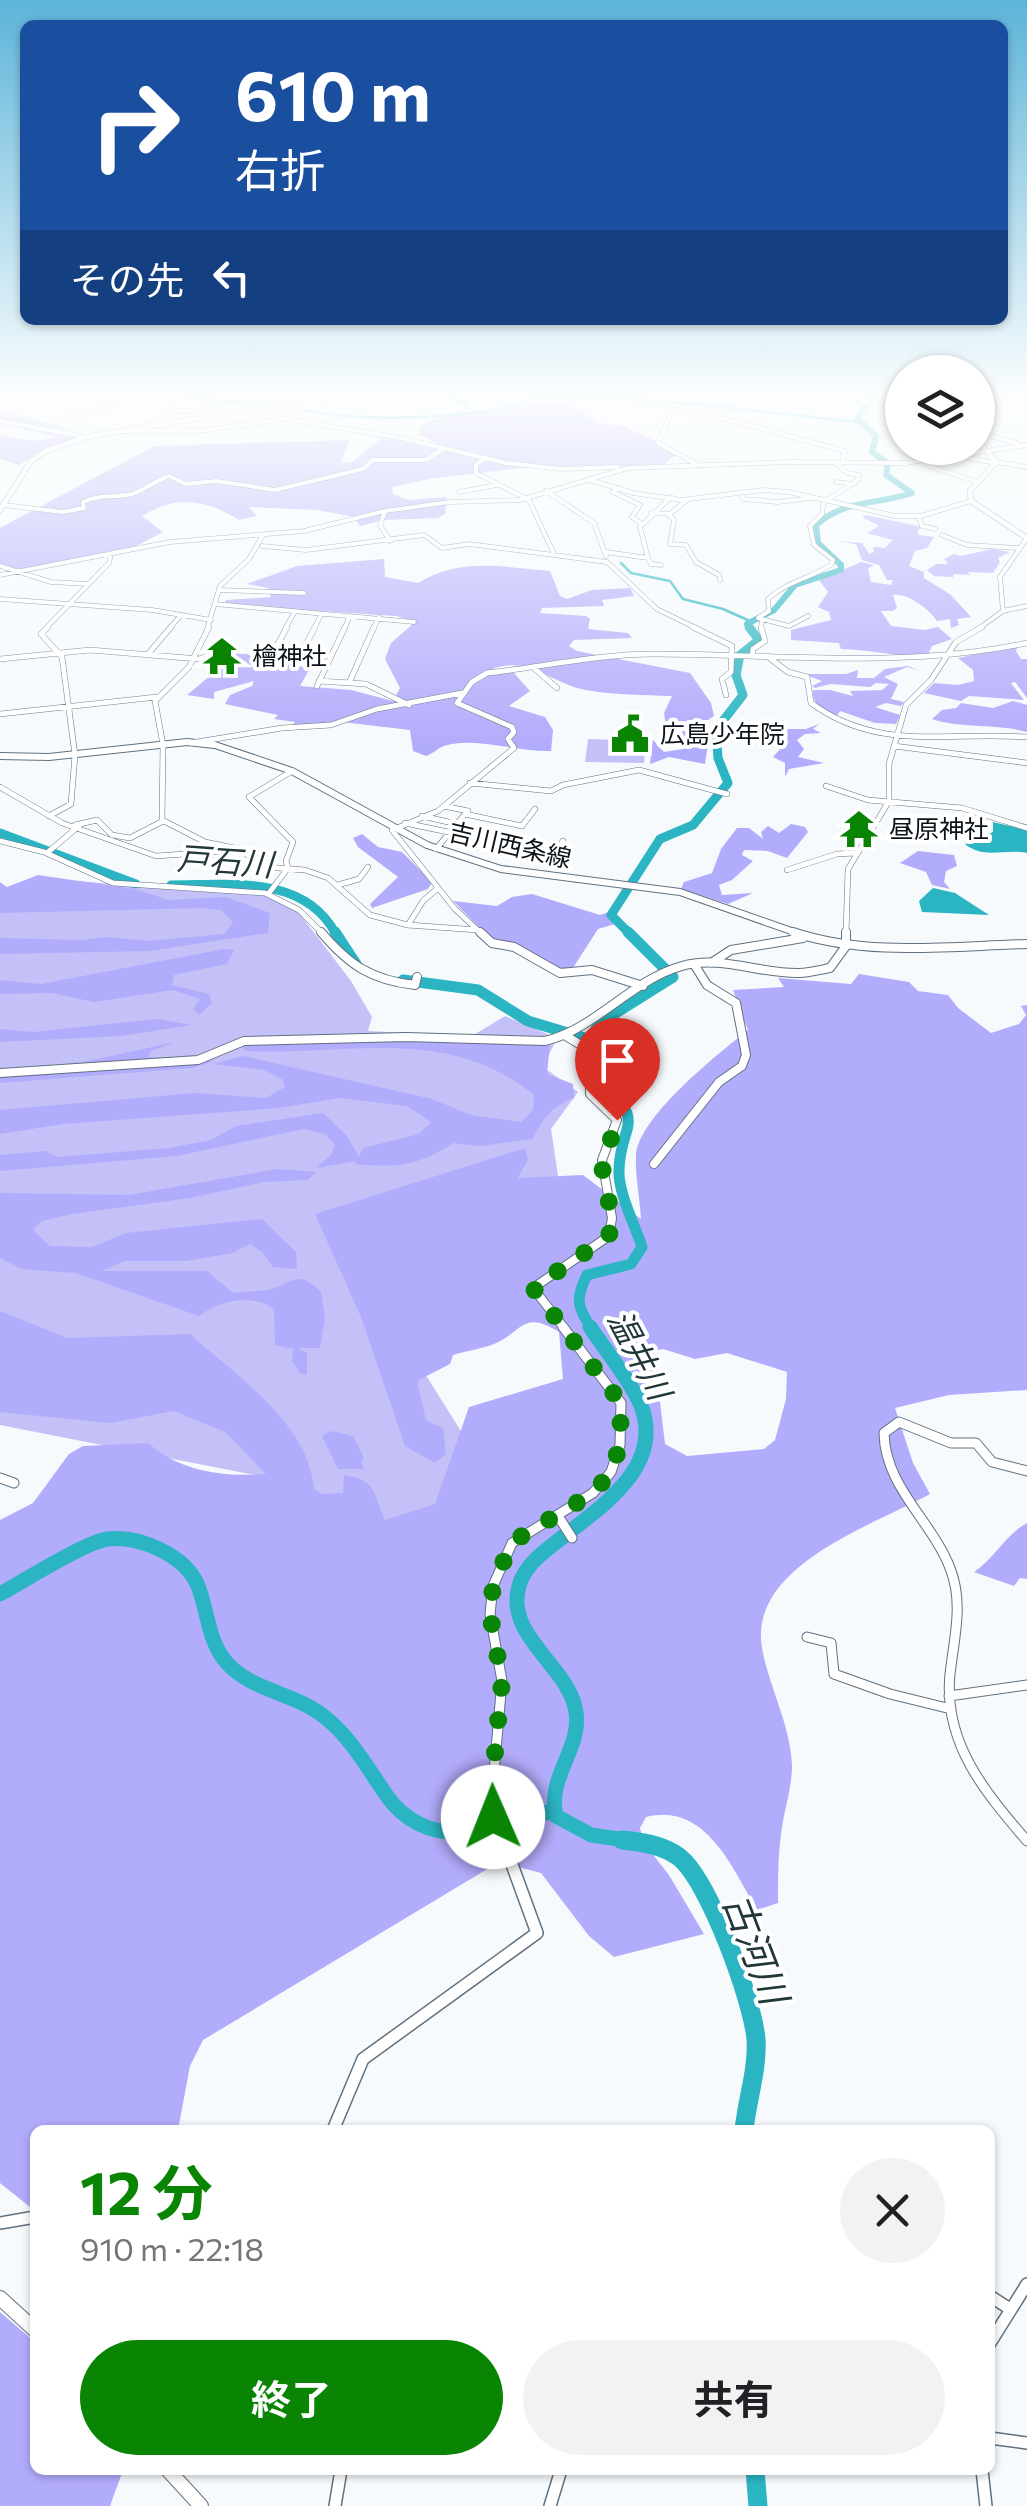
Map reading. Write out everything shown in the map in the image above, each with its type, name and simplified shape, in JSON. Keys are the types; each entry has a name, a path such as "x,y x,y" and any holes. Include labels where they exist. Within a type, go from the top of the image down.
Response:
{"main road":[{"path":"983,510 1027,538"},
{"name":"吉川西条線","path":"0,756 75,754 192,742 230,749 292,771 436,848 515,871 702,899 803,938 846,946 1027,944"},
{"path":"0,2298 30,2325"},
{"path":"173,2475 201,2506"}],"street":[{"path":"50,510 77,510"},
{"path":"0,575 170,542 322,528 393,510"},
{"path":"532,510 554,555"},
{"path":"577,510 594,520 606,539 607,562"},
{"path":"637,510 632,517 642,524"},
{"path":"655,510 639,534 652,564 661,565"},
{"path":"651,513 668,514 673,510"},
{"path":"749,656 765,641 760,633 760,619 768,611 768,599 785,583 810,579 832,564 814,545 810,526 823,510"},
{"path":"868,510 918,518 945,510"},
{"path":"385,511 380,525 390,540"},
{"path":"668,514 674,520 670,544 686,546 696,562 720,580"},
{"path":"918,518 922,526 935,530"},
{"path":"0,714 157,697 194,659 225,579 249,559 263,534"},
{"path":"262,546 306,550 424,535 442,548 468,544 607,562 657,609 728,642 733,650 731,672 722,679 726,696"},
{"path":"942,536 967,546 1018,548"},
{"path":"1002,611 998,582 1027,538"},
{"path":"606,552 648,558"},
{"path":"49,816 71,804 75,754 59,652 41,634 109,564 111,554"},
{"path":"0,566 51,582 88,584"},
{"path":"220,590 304,593"},
{"path":"0,598 210,620"},
{"path":"215,604 414,622"},
{"path":"0,1074 198,1060 213,1056 221,1047 244,1041 406,1037 470,1042 545,1040 577,1030 673,968 710,963 811,973 830,968 846,946 848,869 889,801 887,776 906,705 931,680 956,642 1002,611 1027,606"},
{"path":"148,654 181,614"},
{"path":"294,614 272,655 328,662"},
{"path":"298,660 322,615"},
{"path":"350,616 318,683 366,684 409,705"},
{"path":"349,683 379,616"},
{"path":"760,619 790,626 808,616"},
{"path":"643,986 592,970 560,973 514,947 492,943 438,888 392,830 444,806 514,748 508,739 515,730 461,707 457,703 462,693 487,673 648,654 842,660 944,657 1027,643"},
{"path":"0,659 59,652 194,659 224,650"},
{"path":"767,656 788,672 806,678 810,703 826,716 896,742 1027,764"},
{"path":"535,668 557,688"},
{"path":"192,742 282,728 331,726 377,709 462,693"},
{"path":"157,697 163,745 164,821"},
{"path":"896,742 987,734 1027,738"},
{"path":"470,783 551,791 562,785 639,770 727,794"},
{"path":"288,868 286,861 293,842 290,836 248,797 292,771"},
{"path":"826,786 868,800 962,808 1027,828"},
{"path":"0,787 49,816 156,856 229,851 250,865 317,873 338,885 370,915 408,925 478,930"},
{"path":"436,848 468,811 444,806"},
{"path":"465,814 522,826 535,809"},
{"path":"422,816 457,824"},
{"path":"46,852 77,826 102,820 112,835 130,838 164,821"},
{"path":"164,821 205,842 239,849 259,864"},
{"path":"405,823 554,854 564,841"},
{"path":"0,840 46,852 82,874 114,883 269,893 308,916 347,965 376,978 416,981"},
{"path":"788,870 837,854 855,854"},
{"path":"271,889 288,868"},
{"path":"338,885 359,879 368,868"},
{"path":"408,925 438,888"},
{"path":"710,963 755,942 790,943 803,938"},
{"path":"654,1164 719,1082 742,1066 746,1055 736,1004 706,985 694,964"},
{"path":"335,2125 362,2059 537,1933 493,1817 492,1783 502,1681 490,1614 493,1586 512,1542 593,1493 611,1472 620,1445 621,1403 533,1288 603,1242 612,1226 602,1167 617,1120 590,1094 589,1050 566,1036"},
{"path":"1027,1471 992,1462 976,1444 951,1442 898,1422 884,1433 882,1442 891,1466 939,1544 956,1585 960,1629 949,1696 958,1751 982,1788 1027,1841"},
{"path":"0,1478 14,1483"},
{"path":"559,1517 572,1538"},
{"path":"807,1637 832,1643 834,1674 890,1694 951,1709"},
{"path":"949,1696 1027,1685"},
{"path":"0,2223 30,2218"},
{"path":"995,2334 1027,2284"},
{"path":"995,2299 1010,2308"},
{"path":"995,2439 1027,2442"},
{"path":"335,2506 340,2475"},
{"path":"550,2506 559,2475"},
{"path":"983,2475 986,2506"}],"shaded area":[{"path":"34,510 153,510 142,516 163,532 136,546 17,570 0,563 0,528"},
{"path":"218,510 252,510 257,516 239,520"},
{"path":"317,510 445,510 438,518 384,520 360,526 354,517"},
{"path":"862,517 922,527 917,531 919,535 934,537 927,548 915,551 909,566 924,572 924,578 951,595 971,617 957,619 959,625 951,628 950,619 937,621 917,602 899,595 893,595 897,608 881,611 891,626 925,630 938,627 952,639 932,646 929,652 935,656 841,649 839,643 791,640 791,630 831,620 829,612 818,607 828,592 819,580 861,562 874,565 868,569 871,582 891,585 893,580 887,580 879,565 862,560 856,544 835,541 862,543 869,554 874,552 873,547 885,548 893,540 867,533 879,526"},
{"path":"992,549 1010,552 998,558 1000,562 993,573 967,572 970,575 953,577 934,576 927,570 936,564 948,564 944,559 954,554"},
{"path":"384,559 385,577 418,583 450,570 498,566 550,571 560,596 567,599 592,590 630,588 634,596 602,600 604,606 542,608 540,613 586,616 590,619 588,629 628,633 632,638 574,640 569,646 577,651 690,673 711,703 714,716 697,727 708,744 705,764 669,757 650,764 653,740 664,752 683,749 682,727 666,726 664,713 672,696 586,690 512,665 483,673 514,673 530,691 509,706 545,717 553,730 551,751 460,743 426,756 413,751 410,730 342,722 290,728 295,722 274,719 278,715 225,704 230,695 252,686 254,681 214,692 214,699 187,695 241,650 259,661 310,668 300,686 351,690 393,701 400,688 385,659 391,643 415,622 396,616 225,605 226,600 271,597 268,588 247,584 297,566"},
{"path":"1018,645 1016,651 1021,659 1027,659 1027,698 1015,682 1011,683 1024,700 969,696 961,701 924,693 934,683 958,685 974,681 973,670 958,658"},
{"path":"908,666 920,671 907,667 884,677 898,684 891,699 904,702 901,706 886,703 875,707 900,715 896,724 875,723 840,711 836,717 820,706 813,695 813,690 830,690 853,696 850,691 882,690 889,684 830,684 815,688 812,686 822,681 802,674 846,674 858,670 857,678 874,678 885,669"},
{"path":"1013,701 1027,705 1027,732 932,719 942,710 961,703 993,708"},
{"path":"819,724 813,729 821,733 805,734 797,740 804,749 798,757 824,763 789,769 785,777 785,763 773,757 783,746 780,729 806,729"},
{"path":"588,739 646,741 644,763 585,762"},
{"path":"993,822 1027,830 1027,853 987,853 965,844 993,832"},
{"path":"791,824 805,827 808,832 787,858 768,851 744,850 742,855 753,861 732,880 719,885 722,895 753,893 728,904 681,889 684,882 712,873 721,849 737,828 749,828 763,839 761,832 768,826 779,833"},
{"path":"362,834 378,847 402,852 432,882 428,889 372,908 370,904 398,877 358,847 353,838"},
{"path":"918,851 954,855 957,866 946,871 944,882 950,889 932,885 926,872 900,863"},
{"path":"38,875 134,889 169,900 226,897 270,913 268,933 149,951 0,954 0,938 104,937 149,941 224,934 233,922 221,910 203,908 0,913 0,882 7,887"},
{"path":"43,878 265,893 285,906 293,905 351,981 372,1017 368,1031 472,1036 505,1016 557,1038 543,1067 578,1092 551,1129 562,1202 422,1369 474,1452 484,1634 280,1480 0,1425 0,890"},
{"path":"933,888 955,893 989,915 922,912 919,901"},
{"path":"532,894 600,915 609,912 615,924 598,929 571,971 561,971 518,947 496,944 453,901 497,906 512,897"},
{"path":"234,950 227,964 174,975 172,985 209,994 212,1003 199,1015 193,1009 200,999 173,990 94,1002 52,993 0,994 0,980 41,984"},
{"path":"859,974 909,982 918,991 948,995 958,1008 991,1033 1019,1024 1026,1015 1021,1006 1027,1005 1027,1390 949,1395 895,1408 913,1463 930,1494 819,1552 774,1594 763,1619 762,1648 788,1736 792,1766 780,1846 778,1903 757,1910 727,1859 701,1829 685,1819 667,1815 646,1817 640,1828 643,1842 669,1875 704,1934 614,1957 589,1936 541,1873 499,1862 203,2040 190,2066 179,2125 30,2125 30,2207 0,2183 0,1520 33,1503 69,1454 83,1446 148,1443 174,1460 203,1470 266,1474 225,1432 174,1411 110,1423 0,1412 0,1311 67,1338 190,1334 248,1384 284,1422 309,1465 314,1489 322,1494 343,1493 344,1475 363,1480 373,1490 385,1520 435,1504 469,1407 563,1379 559,1332 537,1322 524,1325 494,1344 453,1355 450,1364 417,1381 426,1420 443,1428 446,1454 435,1463 405,1446 361,1317 315,1214 525,1148 528,1160 518,1178 583,1175 641,1219 636,1164 640,1140 681,1087 748,1030 733,990 784,987 778,978 851,984","holes":["663,1349 695,1359 727,1353 787,1372 786,1399 775,1440 764,1449 687,1456 665,1444 654,1351"]},
{"path":"157,1019 192,1025 121,1036 0,1042 0,1029 33,1032"},
{"path":"175,1042 151,1051 148,1057 215,1061 192,1068 0,1083 0,1073 88,1061"},
{"path":"237,1042 550,1044 547,1074 573,1084 574,1098 549,1114 533,1139 480,1146 453,1143 429,1157 395,1165 355,1164 356,1161 316,1168 331,1155 335,1145 325,1134 304,1129 176,1156 0,1171 0,1155 45,1151 58,1157 169,1148 211,1140 236,1126 323,1113 347,1136 359,1157 363,1148 419,1134 431,1122 407,1106 340,1098 278,1108 63,1124 0,1134 0,1110 195,1093 266,1098 285,1087 283,1080 264,1070 213,1064 243,1056 432,1099 471,1115 521,1122 533,1110 534,1095 501,1073 467,1059 396,1048 246,1051"},
{"path":"277,1169 317,1172 307,1180 264,1182 190,1198 72,1214 42,1221 33,1230 50,1246 92,1247 126,1233 262,1219 296,1252 297,1269 273,1267 250,1244 233,1253 186,1261 124,1261 102,1271 207,1271 233,1293 267,1290 305,1280 321,1292 325,1318 320,1348 298,1348 307,1353 307,1375 300,1373 292,1361 293,1349 275,1345 274,1309 265,1304 236,1300 199,1316 76,1273 22,1269 0,1258 0,1193 129,1195"},
{"path":"331,1431 353,1436 364,1457 364,1469 338,1469 322,1436"},
{"path":"1027,1523 1027,1579 1020,1578 1014,1586 974,1572 1012,1534"},
{"path":"0,2312 30,2338 30,2475 121,2475 110,2506 0,2506"}],"waterway":[{"path":"751,629 747,624 774,610 795,585 841,570 841,565 818,543 816,525 841,510"},
{"path":"621,563 631,573 670,581 683,599 723,609 752,622"},
{"name":"温井川","path":"588,1039 603,1021 673,977 611,915 660,839 693,825 728,783 718,758 716,730 743,695 736,675 740,655 759,640 749,627"},
{"name":"戸石川","path":"0,833 136,884"},
{"name":"戸石川","path":"171,885 241,885 285,892 305,901 336,934"},
{"name":"戸石川","path":"335,932 356,964"},
{"name":"戸石川","path":"403,980 478,990 528,1021 588,1039"},
{"name":"温井川","path":"588,1039 603,1060 604,1085 628,1117 619,1179 642,1247 631,1264 587,1275 579,1303 592,1329"},
{"name":"温井川","path":"590,1327 640,1403 646,1425 645,1445 627,1481 531,1564 519,1586 517,1604 520,1620 569,1691 575,1707 575,1735 556,1788 556,1816 591,1835 640,1842"},
{"name":"古河川","path":"0,1594 98,1542 121,1539 147,1544 173,1557 192,1575 216,1646 227,1663 249,1680 326,1718 352,1745 387,1796 422,1826 465,1833 510,1825 553,1810"},
{"name":"古河川","path":"622,1840 659,1847 679,1857 691,1870 716,1915 747,1998 756,2039 745,2125"},
{"name":"古河川","path":"755,2475 758,2506"}],"place":[{"name":"檜神社","path":"222,656"},
{"name":"広島少年院","path":"630,734"},
{"name":"昼原神社","path":"859,829"}],"route":[{"path":"493,1817 492,1783 502,1681 490,1614 493,1586 512,1542 593,1493 611,1472 620,1445 621,1403 533,1288 609,1236 612,1218 602,1167 617,1120"}]}
